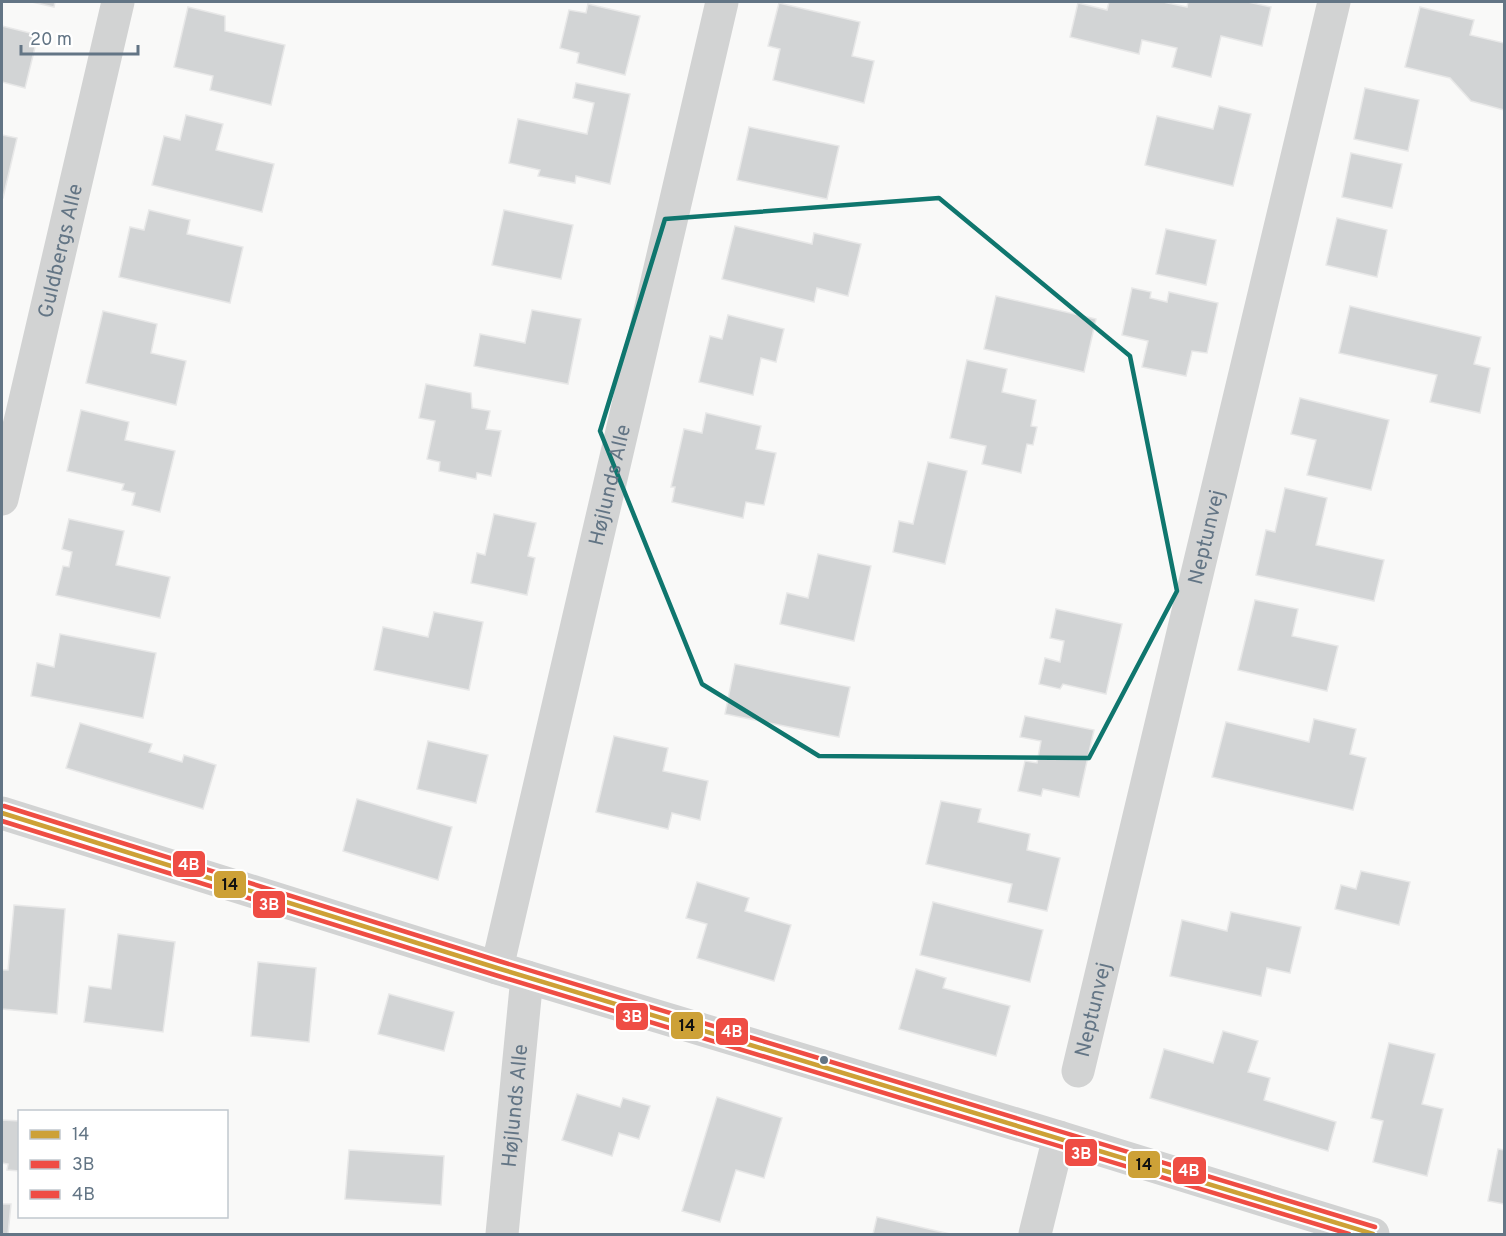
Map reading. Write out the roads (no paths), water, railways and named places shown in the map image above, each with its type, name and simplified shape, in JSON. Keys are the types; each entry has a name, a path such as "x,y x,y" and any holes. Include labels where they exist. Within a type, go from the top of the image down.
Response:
{"street":[{"name":"Guldbergs Alle","path":"2,499 118,2"},
{"name":"Højlunds Alle","path":"502,1234 512,973 722,2"},
{"name":"Neptunvej","path":"1078,1071 1334,2"},
{"path":"2,813 512,973 1373,1234"},
{"path":"1035,1234 1059,1137"}]}
